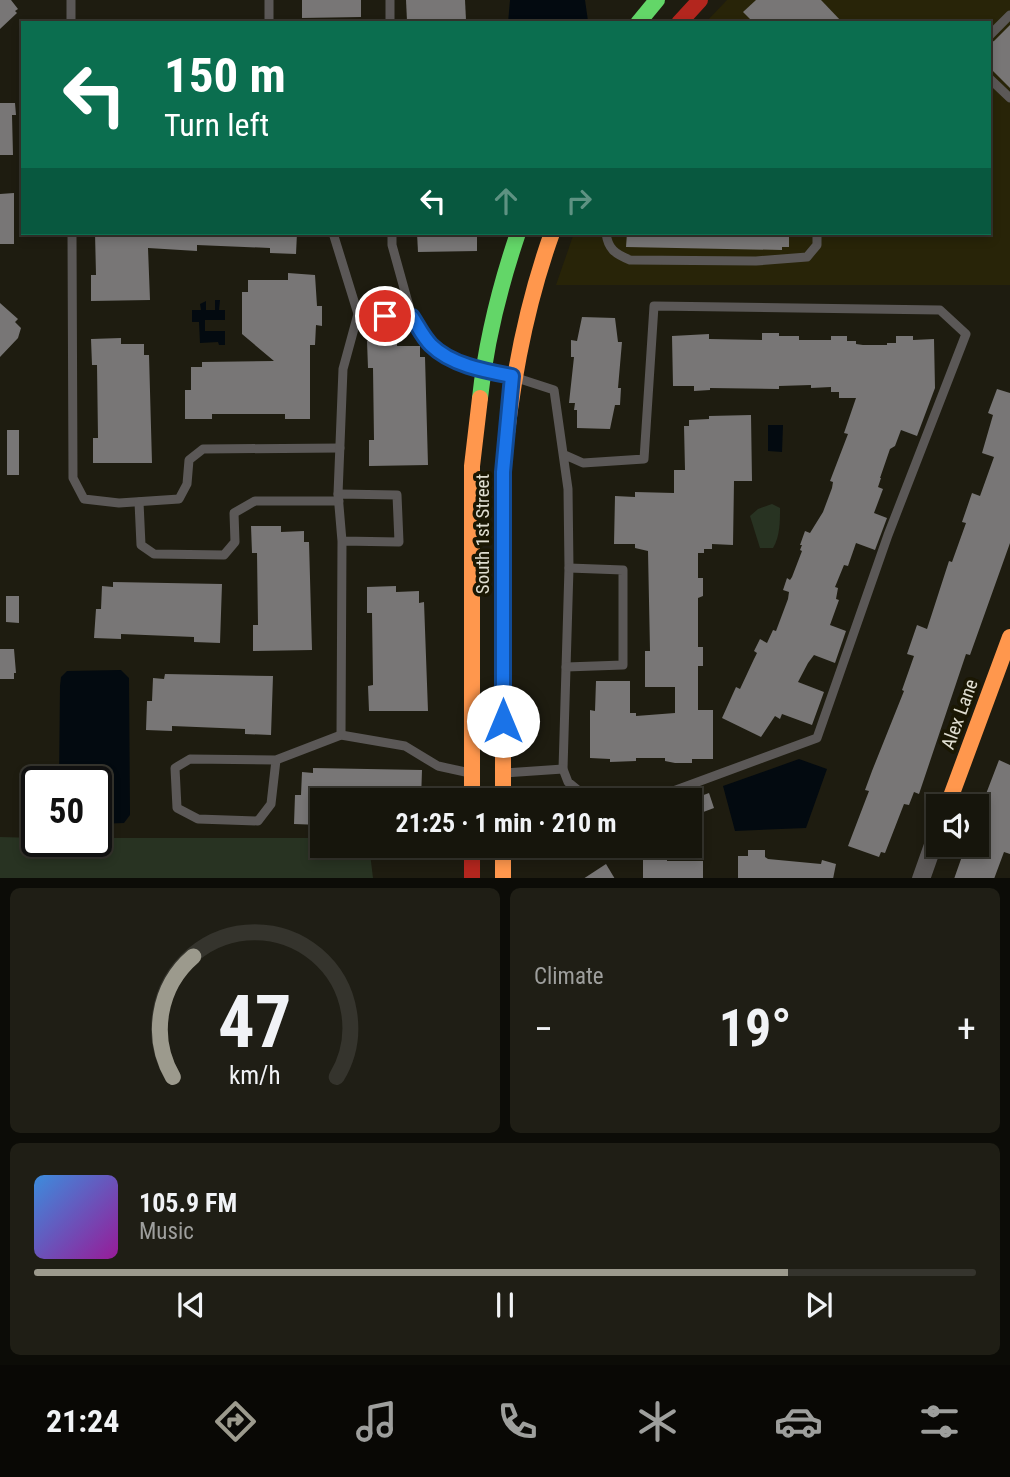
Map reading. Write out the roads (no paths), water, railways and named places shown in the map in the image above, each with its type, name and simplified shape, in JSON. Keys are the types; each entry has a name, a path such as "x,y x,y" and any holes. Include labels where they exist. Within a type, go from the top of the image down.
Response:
{"main road":[{"path":"681,21 700,0"},
{"path":"639,21 653,1"},
{"path":"653,1 662,21"},
{"name":"South 1st Street","path":"472,788 472,467 483,371 504,274 517,235"},
{"name":"South 1st Street","path":"503,788 503,472 512,376 533,288 551,235"},
{"path":"483,371 512,376"},
{"name":"Alex Lane","path":"952,794 1010,637"},
{"path":"472,773 503,774"},
{"path":"472,858 472,878"},
{"path":"503,858 503,878"}],"street":[{"path":"920,878 928,857"}],"lane":[{"path":"71,0 71,21"},
{"path":"269,0 269,21"},
{"path":"390,0 390,21"},
{"path":"991,34 1010,15"},
{"path":"991,80 1010,98"},
{"path":"72,235 73,478 84,499 120,503 179,499 187,484 189,460 203,449 340,448"},
{"path":"334,235 358,314 343,369 339,497 342,541 341,735"},
{"path":"392,235 392,245 412,317 431,345 464,364 483,371"},
{"path":"606,235 607,245 630,260 757,261 807,257 817,245 817,235"},
{"path":"512,376 554,390 565,455 569,568 564,769 568,782 586,796 657,797 817,738 888,535 966,334 940,310 654,306 644,459 583,463 565,455"},
{"path":"358,314 412,317"},
{"path":"139,502 141,545 154,554 224,555 235,542 234,513 255,501 397,495 399,542 342,541"},
{"path":"566,667 623,665 623,570 569,568"},
{"path":"276,760 271,804 258,821 198,819 177,808 175,768 190,760 276,760 341,735 405,746 438,766 472,773"},
{"path":"503,774 564,769"}]}
